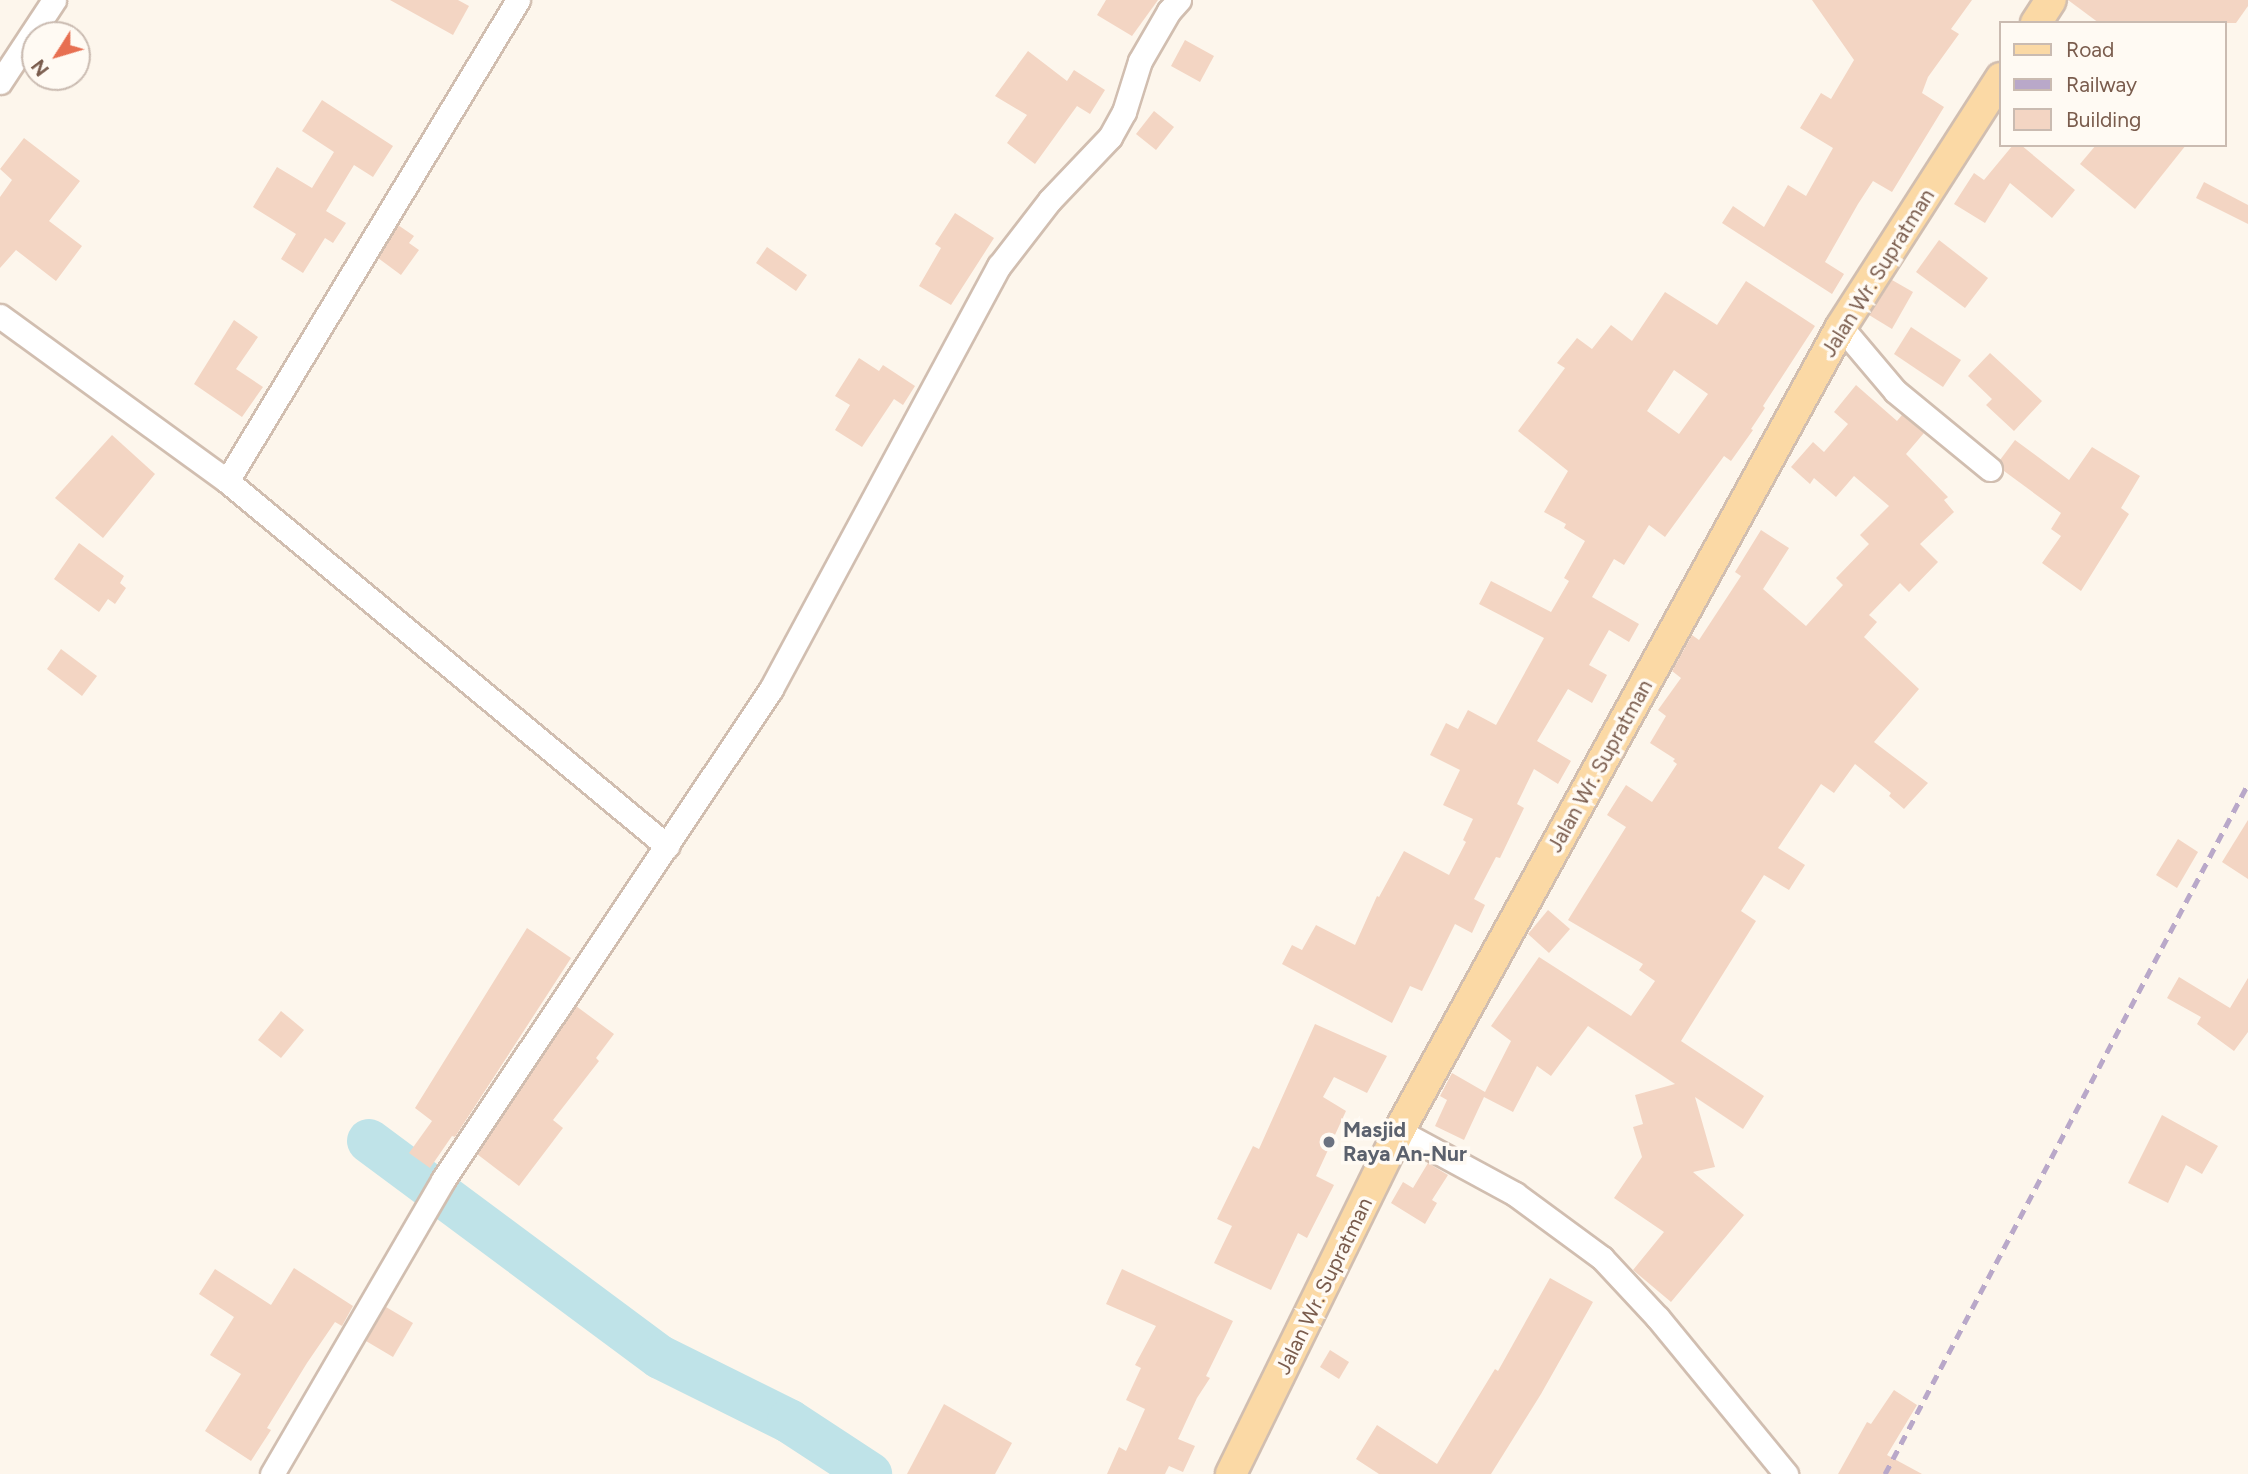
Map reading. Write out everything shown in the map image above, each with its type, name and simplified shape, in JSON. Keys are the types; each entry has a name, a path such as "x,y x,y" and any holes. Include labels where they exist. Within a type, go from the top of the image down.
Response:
{"main road":[{"path":"2037,21 2051,0"},
{"name":"Jalan Wr. Supratman","path":"1231,1474 1399,1131 1841,327 2000,80"}],"street":[{"path":"0,82 54,0"},
{"path":"227,481 518,0"},
{"path":"272,1474 429,1202 771,689 999,266 1050,200 1110,137 1124,112 1140,61 1169,10 1179,0"},
{"path":"0,316 227,481 667,846"},
{"path":"1841,327 1895,391 1990,469"},
{"path":"1399,1131 1515,1194 1602,1258 1658,1318 1786,1474"}],"building":[{"path":"390,0 458,0 469,6 453,35"},
{"path":"1106,0 1158,0 1132,36 1097,15"},
{"path":"1812,0 1972,0 1951,29 1959,34 1928,77 1922,93 1944,107 1892,192 1873,181 1858,204 1825,262 1844,274 1832,294 1722,223 1733,206 1764,227 1788,185 1806,196 1833,148 1800,128 1821,93 1831,99 1854,60"},
{"path":"2068,0 2248,0 2248,6 2236,23 2096,21"},
{"path":"1185,40 1214,56 1200,82 1171,66"},
{"path":"1028,51 1067,81 1074,70 1105,90 1090,114 1077,106 1035,164 1007,143 1027,115 995,96"},
{"path":"322,100 393,146 373,177 354,165 326,211 346,223 333,243 325,238 303,273 281,259 296,234 253,207 277,167 312,188 334,152 302,131"},
{"path":"1154,111 1174,127 1156,150 1136,134"},
{"path":"24,138 80,181 49,221 82,246 56,281 16,250 0,268 0,197 12,180 0,169"},
{"path":"2011,147 2023,147 2075,190 2052,218 2010,183 1985,223 1954,204 1974,173 1984,180"},
{"path":"2094,147 2184,147 2135,209 2080,164"},
{"path":"2204,182 2248,205 2248,224 2196,198"},
{"path":"955,213 994,238 951,305 919,286 941,248 935,244"},
{"path":"398,225 414,236 409,243 419,250 401,275 378,258"},
{"path":"1939,240 1988,278 1965,308 1916,272"},
{"path":"767,247 807,275 796,291 756,263"},
{"path":"1892,280 1913,292 1892,329 1869,315"},
{"path":"1746,281 1815,326 1763,406 1765,408 1751,429 1753,430 1731,461 1724,456 1665,537 1649,525 1624,565 1614,559 1592,597 1639,624 1629,642 1609,630 1589,665 1607,675 1592,703 1568,689 1537,741 1571,761 1558,784 1534,769 1517,804 1524,808 1500,858 1496,857 1474,899 1485,905 1472,933 1455,924 1422,991 1410,986 1392,1023 1282,964 1292,945 1302,950 1316,925 1355,945 1377,896 1379,897 1404,851 1449,875 1466,842 1463,840 1473,819 1443,805 1460,770 1430,755 1446,723 1458,729 1468,710 1496,725 1544,638 1479,604 1491,581 1551,612 1569,581 1564,578 1585,541 1564,528 1566,524 1544,512 1568,471 1518,431 1565,368 1557,363 1577,338 1592,349 1611,325 1632,341 1665,292 1717,325","holes":["1674,370 1708,394 1679,434 1647,411"]},
{"path":"234,320 258,337 236,369 263,387 242,417 194,384"},
{"path":"1911,327 1961,360 1943,387 1894,354"},
{"path":"1990,353 2042,401 2014,431 1986,405 1992,399 1968,376"},
{"path":"859,358 879,371 883,365 915,386 903,405 894,399 862,447 835,430 850,405 835,396"},
{"path":"1856,385 1897,421 1902,415 1924,433 1906,454 1948,497 1944,500 1954,512 1920,544 1938,562 1909,592 1900,583 1869,615 1877,622 1864,637 1919,689 1874,742 1928,783 1904,809 1889,796 1891,793 1855,764 1834,793 1821,784 1778,848 1805,865 1789,890 1764,875 1741,911 1756,921 1681,1041 1764,1096 1743,1129 1695,1097 1715,1167 1693,1172 1744,1215 1671,1302 1633,1270 1664,1232 1614,1198 1642,1157 1633,1127 1643,1124 1635,1095 1675,1084 1588,1026 1551,1076 1537,1066 1513,1112 1484,1097 1464,1140 1435,1126 1447,1100 1440,1096 1452,1073 1485,1092 1511,1041 1491,1026 1539,957 1631,1016 1655,981 1639,970 1643,964 1568,920 1626,827 1607,815 1626,785 1652,802 1677,764 1673,761 1675,759 1650,743 1666,716 1658,710 1681,678 1672,671 1692,635 1699,640 1741,576 1735,572 1761,530 1789,548 1763,589 1806,626 1843,585 1836,578 1869,544 1860,535 1889,506 1854,476 1836,497 1814,478 1810,484 1791,467 1813,442 1824,452 1848,424 1834,412"},
{"path":"112,435 155,474 103,538 55,498"},
{"path":"2015,440 2069,480 2092,447 2140,476 2121,508 2129,514 2081,591 2042,563 2061,536 2051,529 2061,513 2004,471 2000,460"},
{"path":"79,543 124,576 120,583 126,588 115,604 108,599 99,612 54,579"},
{"path":"61,649 97,676 82,696 47,669"},
{"path":"2248,820 2248,879 2222,862"},
{"path":"2178,839 2198,852 2177,888 2156,875"},
{"path":"1548,910 1570,929 1549,953 1528,934"},
{"path":"527,928 571,958 455,1137 452,1136 430,1168 409,1153 432,1121 415,1108"},
{"path":"2179,977 2230,1008 2248,978 2248,1032 2234,1051 2197,1024 2201,1017 2167,998"},
{"path":"576,1006 614,1034 596,1058 599,1061 553,1120 563,1128 519,1186 477,1154"},
{"path":"281,1011 304,1030 281,1058 258,1040"},
{"path":"1315,1024 1387,1056 1367,1093 1334,1077 1323,1097 1346,1111 1316,1176 1334,1185 1307,1238 1298,1233 1271,1290 1214,1263 1232,1226 1217,1219 1253,1146 1259,1149"},
{"path":"2162,1115 2218,1146 2202,1174 2186,1165 2168,1203 2128,1183"},
{"path":"1428,1163 1448,1175 1432,1200 1437,1203 1425,1224 1391,1203 1403,1182 1413,1188"},
{"path":"294,1268 353,1306 342,1326 335,1322 307,1363 267,1428 271,1430 251,1461 205,1431 241,1374 210,1355 234,1317 199,1294 215,1269 271,1305"},
{"path":"1122,1269 1233,1321 1206,1376 1210,1378 1197,1398 1178,1439 1195,1446 1183,1472 1169,1466 1165,1474 1107,1474 1119,1447 1126,1451 1145,1409 1126,1400 1141,1368 1135,1365 1156,1326 1106,1304"},
{"path":"1550,1278 1593,1302 1541,1394 1491,1474 1379,1474 1356,1459 1377,1425 1437,1464 1495,1369 1498,1371"},
{"path":"386,1307 413,1323 393,1357 366,1341"},
{"path":"1330,1350 1349,1362 1339,1379 1320,1367"},
{"path":"1894,1390 1917,1405 1887,1455 1922,1474 1838,1474 1867,1422 1871,1424"},
{"path":"944,1404 1012,1443 995,1474 907,1474"}],"waterway":[{"path":"369,1141 660,1357 789,1421 870,1474"}],"railway":[{"path":"1885,1474 2248,784"}],"place":[{"name":"Masjid Raya An-Nur","path":"1329,1142"}]}
